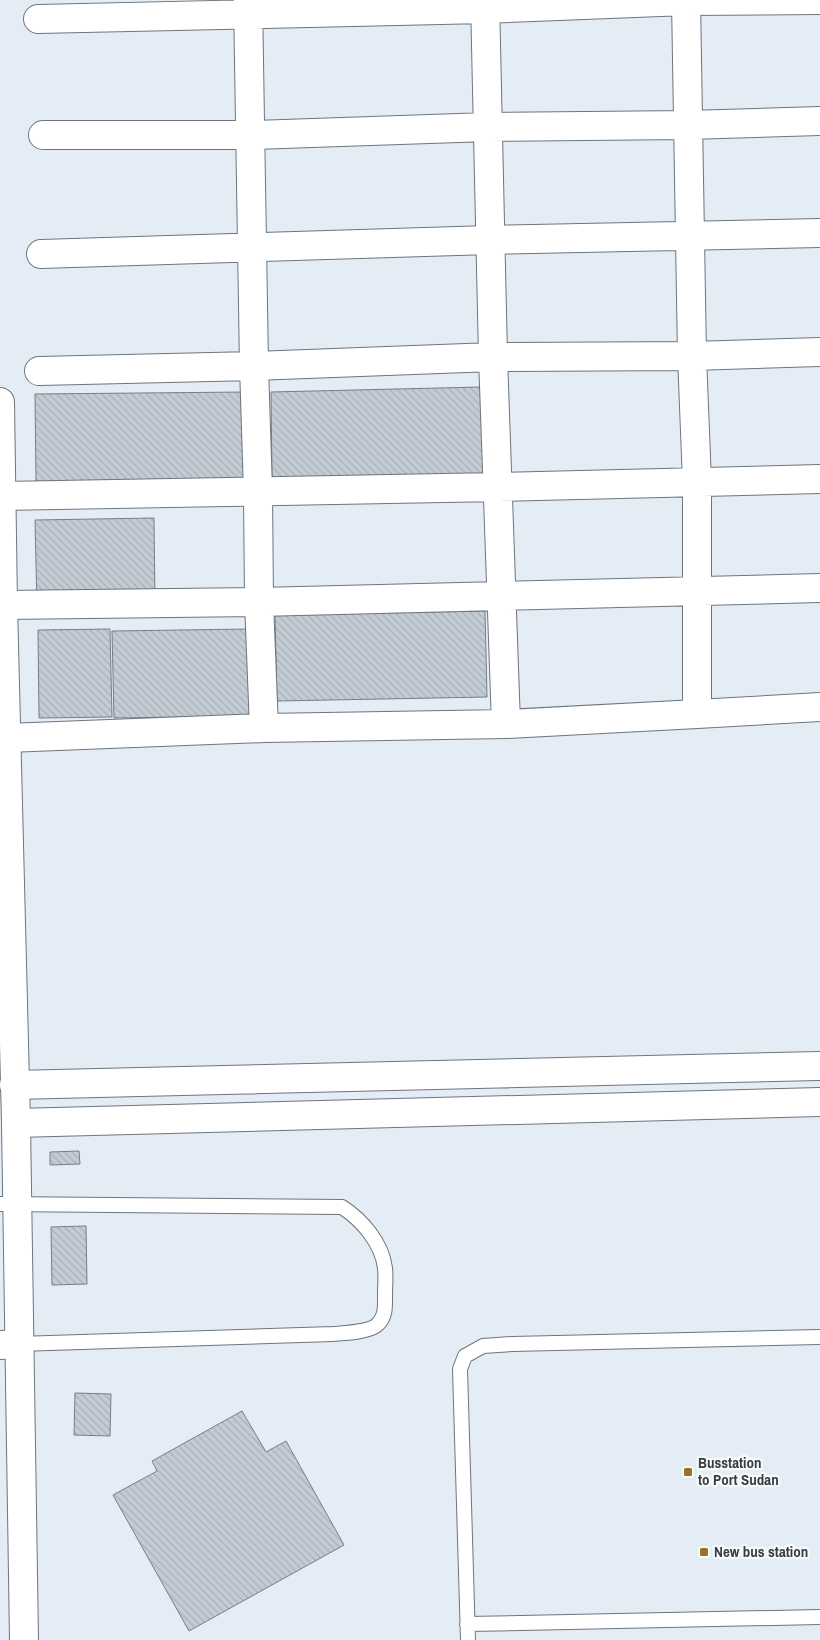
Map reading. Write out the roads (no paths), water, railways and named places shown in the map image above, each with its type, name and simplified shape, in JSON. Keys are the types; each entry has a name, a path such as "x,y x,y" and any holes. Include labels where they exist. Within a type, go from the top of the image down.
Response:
{"street":[{"path":"38,19 249,8 820,0"},
{"path":"686,1 692,356 697,482 697,714"},
{"path":"485,5 493,357 506,724"},
{"path":"249,8 254,366 259,602 264,728"},
{"path":"43,135 251,135 488,127 688,125 820,121"},
{"path":"40,254 490,240 820,233"},
{"path":"38,371 254,366 493,357 692,356 820,352"},
{"path":"0,402 16,1124 8,1204 9,1345 24,1640"},
{"path":"2,496 820,479"},
{"path":"3,605 259,602 820,588"},
{"path":"7,738 264,728 506,724 820,707"},
{"path":"14,1084 820,1066"},
{"path":"462,1074 463,1112"},
{"path":"16,1124 820,1102"}],"lane":[{"path":"8,1204 342,1207 362,1223 374,1240 382,1254 385,1268 385,1313 377,1325 362,1330 333,1334 9,1345"},
{"path":"468,1640 460,1369 465,1356 483,1346 512,1344 820,1337"},
{"path":"467,1624 820,1617"}],"place":[{"name":"Busstation to Port Sudan","path":"688,1472"},
{"name":"New bus station","path":"704,1552"}]}
